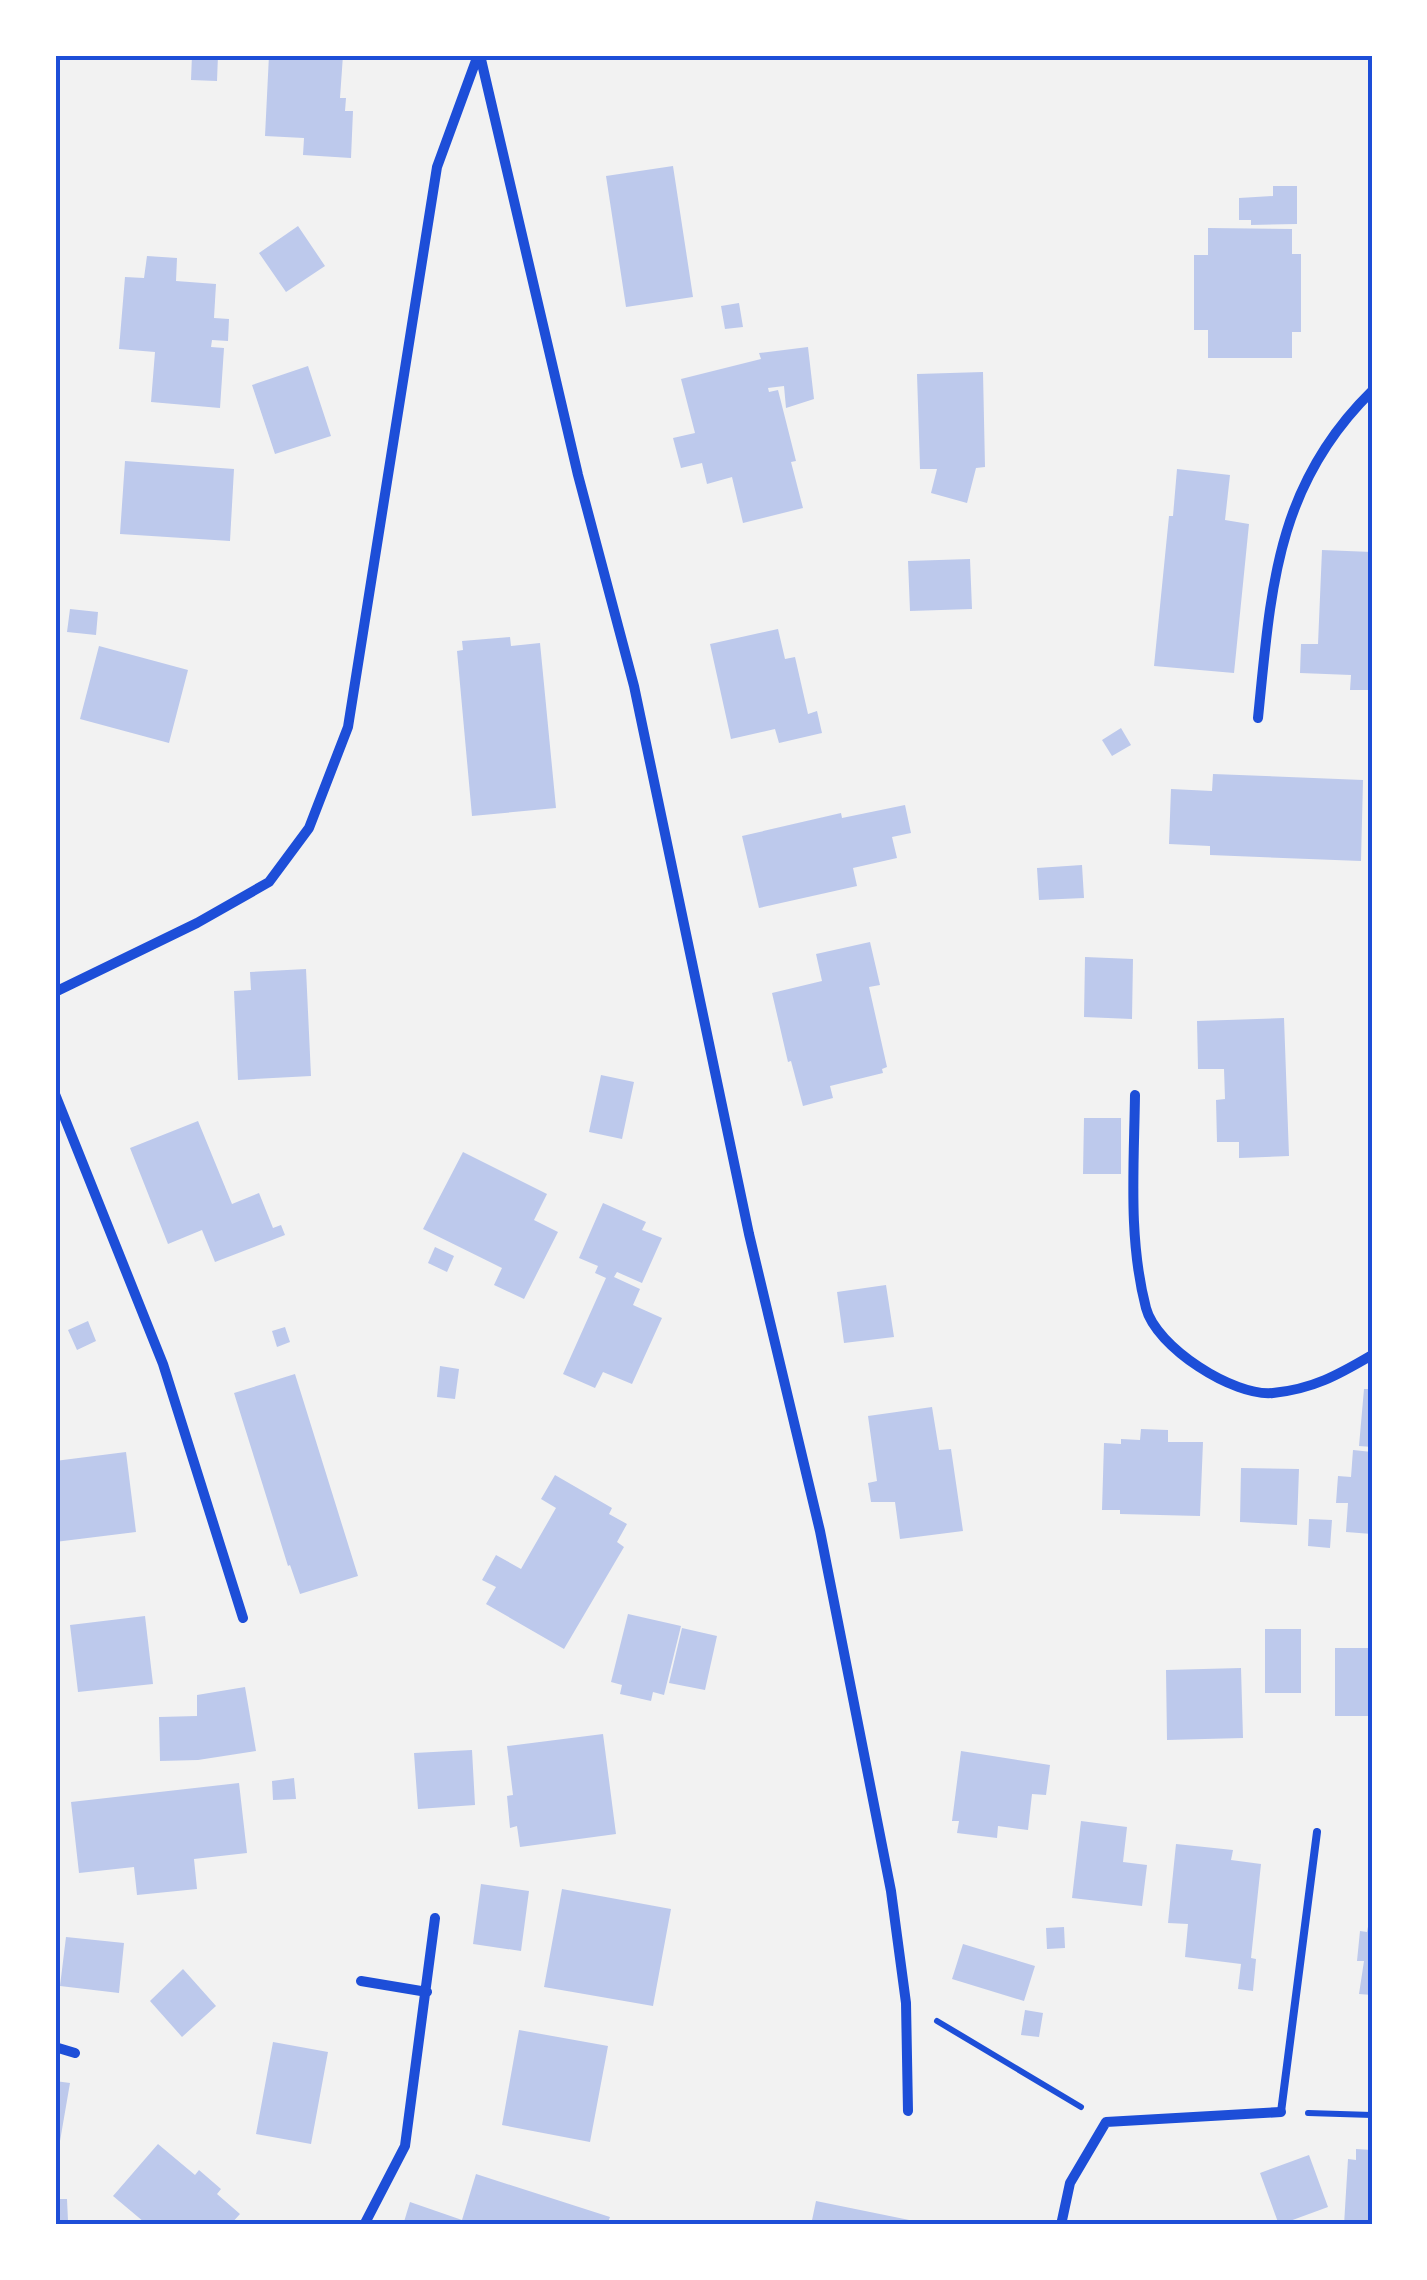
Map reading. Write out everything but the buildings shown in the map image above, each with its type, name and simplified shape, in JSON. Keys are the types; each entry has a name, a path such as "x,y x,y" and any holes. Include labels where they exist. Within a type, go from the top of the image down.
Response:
{"street":[{"path":"55,992 196,923 268,882 310,828 348,727 437,167 479,55"},
{"path":"479,55 578,475 634,686 748,1234 820,1531 891,1891 906,2003 908,2111"},
{"path":"1258,718 1283,535 1297,497 1321,456 1372,390"},
{"path":"55,1094 163,1364 243,1618"},
{"path":"1135,1096 1133,1234 1147,1314 1180,1354 1223,1380 1269,1394 1324,1383 1372,1356"},
{"path":"364,2225 405,2146 435,1918"},
{"path":"361,1980 428,1992"},
{"path":"55,2047 75,2052"},
{"path":"1061,2225 1070,2183 1106,2122 1281,2112"}],"lane":[{"path":"1281,2112 1317,1832"}],"path":[{"path":"906,2003 1106,2122"},
{"path":"1281,2112 1372,2115"}]}
